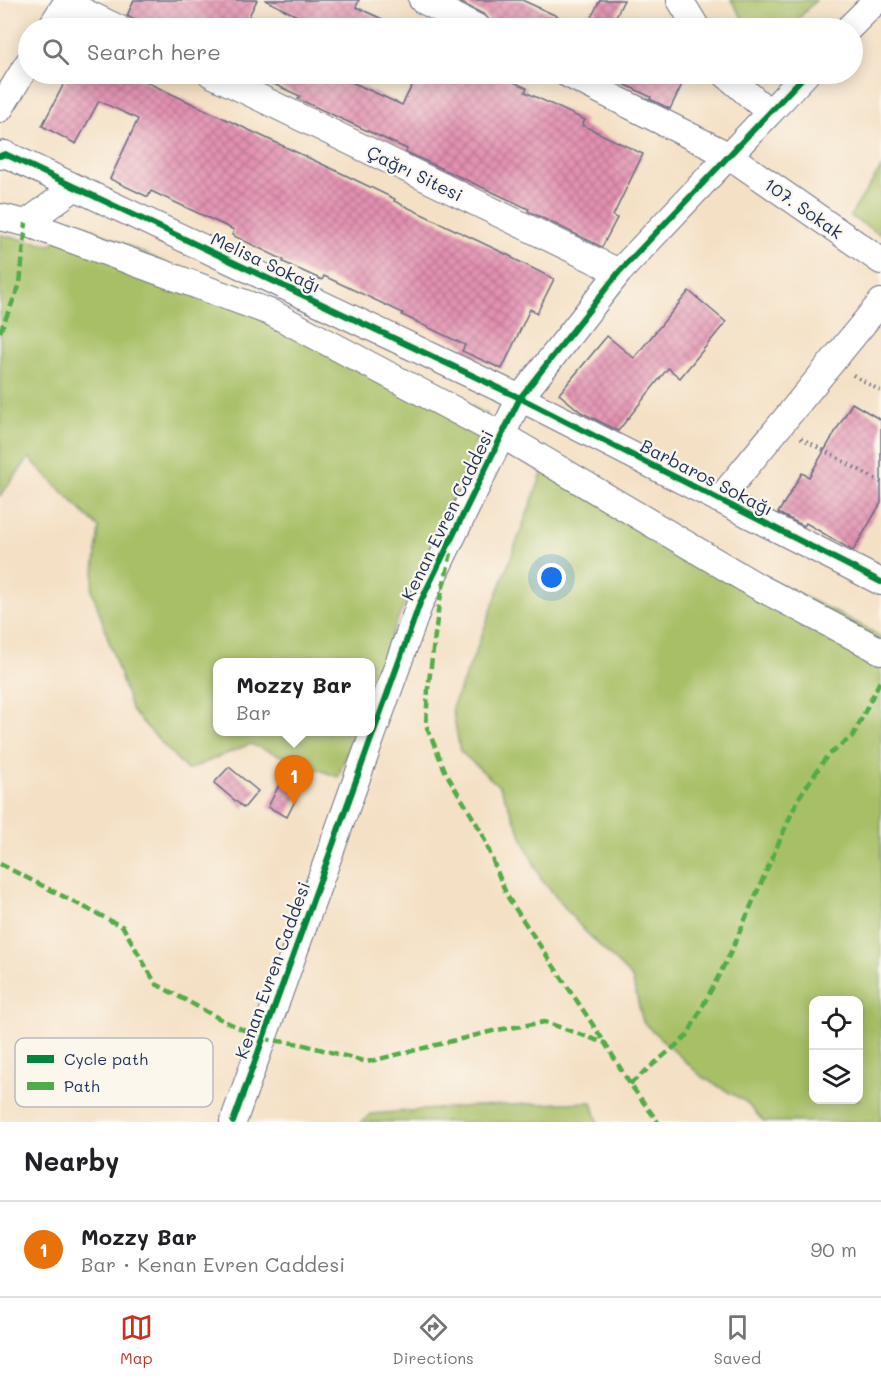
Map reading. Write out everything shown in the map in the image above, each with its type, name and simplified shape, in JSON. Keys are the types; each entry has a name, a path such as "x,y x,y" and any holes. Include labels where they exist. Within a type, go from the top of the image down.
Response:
{"street":[{"path":"422,0 458,18"},
{"path":"680,0 691,18"},
{"path":"859,18 877,0"},
{"path":"57,18 67,2 98,18"},
{"path":"0,109 18,79"},
{"name":"Çağrı Sitesi","path":"232,84 619,272"},
{"path":"587,84 728,155"},
{"path":"737,84 769,112"},
{"name":"Kenan Evren Caddesi","path":"375,728 420,603 520,398 619,272 796,84"},
{"name":"Melisa Sokağı","path":"2,149 74,188 520,398"},
{"name":"107. Sokak","path":"728,155 881,261"},
{"path":"26,223 74,188"},
{"path":"0,217 26,223 272,313 502,435 757,586 881,651"},
{"path":"719,500 881,302"},
{"name":"Barbaros Sokağı","path":"520,398 881,582"},
{"name":"Kenan Evren Caddesi","path":"233,1122 372,736"}],"path":[{"path":"831,363 881,391"},
{"path":"779,426 881,482"}],"green space":[{"path":"731,0 816,0 799,18 743,18"},
{"path":"881,168 881,235 850,216"},
{"path":"73,220 487,414 448,509 393,630 375,680 375,658 213,658 213,736 353,736 338,777 250,744 187,770 132,711 92,590 99,528 29,458 0,496 0,235 51,245"},
{"path":"548,458 684,538 881,637 881,1122 764,1122 746,1102 702,1077 643,1022 632,978 581,927 541,879 500,787 460,751 452,707 474,656"},
{"path":"592,1102 598,1122 361,1122 371,1114 474,1106"}],"building":[{"path":"134,0 257,0 248,18 131,18 127,16"},
{"path":"265,0 359,0 356,7 380,18 301,18"},
{"path":"456,0 522,0 561,18 487,18"},
{"path":"600,0 624,0 615,18 591,18"},
{"path":"64,84 150,84 395,199 394,201 554,279 537,313 530,309 502,369 462,351 465,345 402,315 403,313 324,276 322,280 283,262 284,260 232,235 234,230 151,191 148,197 110,179 138,119 99,101 76,144 42,126"},
{"path":"274,84 356,84 402,105 413,84 518,84 527,88 525,92 585,120 582,125 643,154 613,216 617,218 602,247 528,211 529,209 406,152 407,149 298,99 300,96"},
{"path":"624,84 682,84 670,109 650,99 651,97"},
{"path":"689,291 726,322 680,378 668,368 618,431 581,412 559,394 607,336 634,358"},
{"path":"852,403 881,420 881,503 853,551 806,523 804,526 778,513 802,473 809,477"},
{"path":"229,767 258,791 244,808 214,783"},
{"path":"285,773 304,783 287,817 268,807"}],"marked path":[{"path":"0,332 20,284 26,223"},
{"path":"451,553 439,604 428,689 426,725 446,773 481,831 507,896 605,1043"},
{"path":"630,1084 687,1036 729,956 798,799 827,756 853,736 881,679"},
{"path":"0,864 123,927 156,984 222,1020 263,1039 301,1044 367,1062 497,1030 545,1022 605,1043 630,1084 658,1122"}],"cycle path":[{"path":"375,728 420,603 520,398 619,272 797,84"},
{"path":"0,156 5,154 520,398 881,582"},
{"path":"233,1122 372,736"}],"place":[{"name":"Mozzy Bar","path":"294,805"}]}
